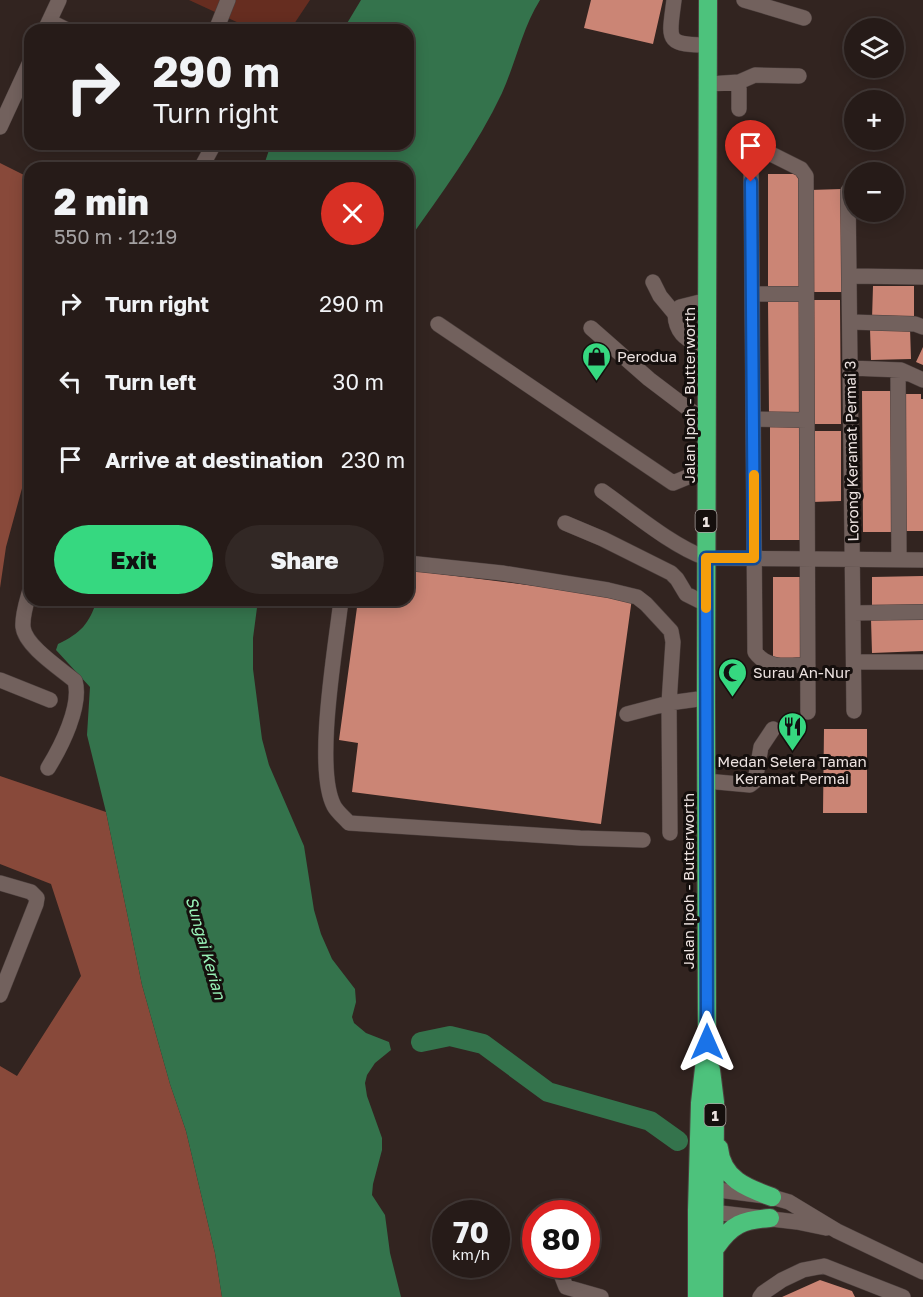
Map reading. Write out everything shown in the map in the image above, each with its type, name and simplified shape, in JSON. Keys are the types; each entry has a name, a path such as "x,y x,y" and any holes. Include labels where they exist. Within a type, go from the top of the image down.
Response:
{"highway":[{"name":"Jalan Ipoh - Butterworth","path":"697,1297 706,1211 700,1103 707,1042 705,698 708,0"},
{"name":"Jalan Ipoh - Butterworth","path":"706,1188 715,1102 707,1042"},
{"path":"715,1102 723,1164 736,1182 772,1197"},
{"name":"Jalan Ipoh - Butterworth","path":"706,1211 716,1247 714,1297"},
{"path":"716,1247 733,1227 743,1222 770,1218"}],"street":[{"path":"48,24 59,0"},
{"path":"218,24 228,0"},
{"path":"674,0 670,32 675,41 681,45 708,45"},
{"path":"744,0 804,18"},
{"path":"0,127 24,75"},
{"path":"709,84 739,82 755,75 799,76"},
{"path":"739,82 739,109"},
{"path":"808,665 769,665 755,652 751,160 755,153 765,151 801,169 806,176 806,294 807,420 807,559 808,665 808,712"},
{"name":"Lorong Keramat Permai 3","path":"848,222 854,711"},
{"path":"849,276 923,277"},
{"path":"653,282 660,296 675,314"},
{"path":"753,294 806,294"},
{"path":"707,351 680,334 675,325 675,314 680,307 708,300"},
{"path":"850,322 915,324 923,327"},
{"path":"438,324 673,483 707,469"},
{"path":"591,328 649,379 707,423"},
{"path":"850,368 898,370 923,380"},
{"path":"898,370 899,560"},
{"path":"753,419 807,420"},
{"path":"602,491 696,555 706,558 923,560"},
{"path":"565,523 671,573 686,594 706,604"},
{"path":"414,563 502,573 608,590 637,597 671,631 670,833"},
{"path":"26,606 23,629 29,642 75,681 77,687 73,715 63,745 48,768"},
{"path":"340,606 326,736 327,778 334,806 350,823 643,840"},
{"path":"853,613 923,612"},
{"path":"854,662 923,662"},
{"path":"0,680 50,700"},
{"path":"627,714 669,703 705,698"},
{"path":"706,781 753,784 761,747 773,729"},
{"path":"0,883 32,892 37,898 0,995"},
{"path":"706,1188 772,1197 789,1202 837,1231 923,1272"},
{"path":"706,1211 770,1218 837,1231"},
{"path":"760,1297 782,1280 803,1270 824,1266 871,1291 903,1297"},
{"path":"562,1278 566,1287 602,1297"}],"shaded area":[{"path":"189,0 310,0 294,24 241,24"},
{"path":"0,163 24,175 24,481 6,547 0,588"},
{"path":"0,776 106,812 142,985 186,1131 215,1253 222,1297 0,1297 0,1066 17,1076 81,976 51,884 0,864"}],"water":[{"path":"361,0 540,0 528,22 507,81 492,113 458,169 414,232 414,162 265,162 269,150 414,150 414,24 347,24"},
{"name":"Sungai Kerian","path":"95,606 257,606 253,638 253,669 262,739 269,765 304,846 314,910 321,934 332,959 355,989 356,1002 352,1017 354,1023 366,1033 389,1042 391,1050 375,1063 365,1083 367,1096 382,1138 382,1150 372,1195 385,1215 390,1253 401,1297 222,1297 215,1253 186,1131 142,985 106,812 87,735 90,687 56,650 58,644 73,636 83,627"}],"building":[{"path":"591,0 663,0 653,44 584,28"},
{"path":"768,174 796,174 800,177 800,286 796,288 768,289"},
{"path":"842,189 843,292 811,292 810,190"},
{"path":"873,286 914,286 914,319 872,319"},
{"path":"798,300 802,306 802,411 798,415 769,415 768,301"},
{"path":"811,300 840,300 841,424 811,424"},
{"path":"910,328 911,359 871,360 870,329"},
{"path":"923,347 923,365 916,362"},
{"path":"862,391 893,391 894,532 863,532"},
{"path":"904,394 921,394 921,399 923,399 923,531 905,531"},
{"path":"770,425 798,425 802,430 802,540 770,540"},
{"path":"812,431 841,431 841,501 812,502"},
{"path":"414,571 632,598 601,824 352,792 358,743 339,740 357,606 414,606"},
{"path":"923,576 923,608 872,608 872,577"},
{"path":"773,577 800,577 800,661 773,661"},
{"path":"923,618 923,651 872,653 871,619"},
{"path":"824,729 867,729 867,813 823,813"},
{"path":"820,1280 852,1291 855,1297 782,1297"}],"waterway":[{"path":"421,1042 450,1036 483,1044 548,1092 650,1121 678,1141"}],"slow traffic":[{"path":"706,608 706,558 754,558 754,475"}],"place":[{"name":"Perodua","path":"596,382"},
{"name":"Surau An-Nur","path":"732,698"},
{"name":"Medan Selera Taman Keramat Permai","path":"792,752"}],"route":[{"path":"707,1042 706,558 754,558 751,182"}]}
